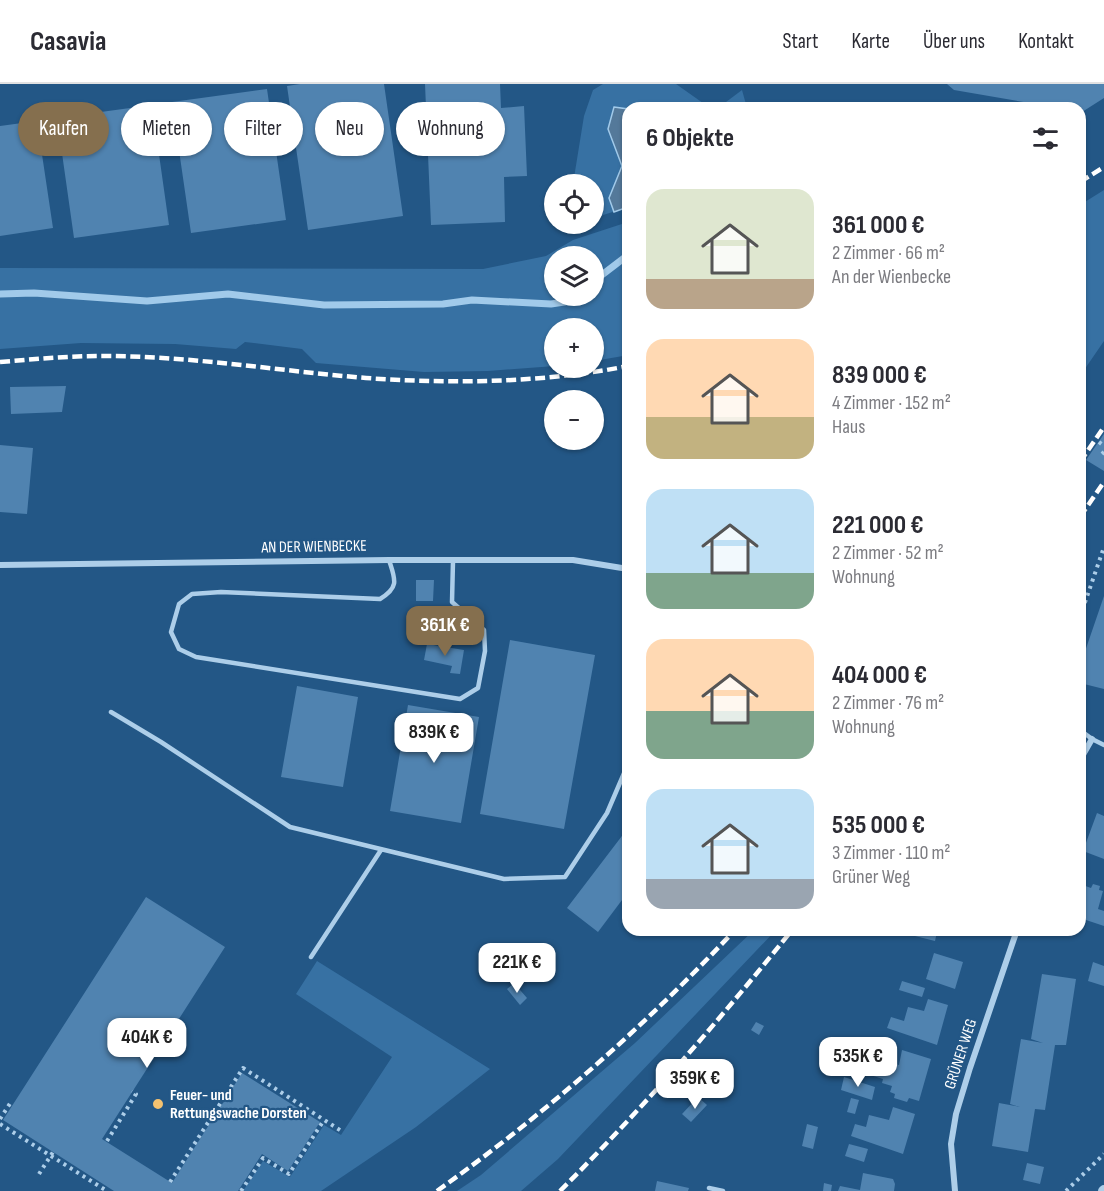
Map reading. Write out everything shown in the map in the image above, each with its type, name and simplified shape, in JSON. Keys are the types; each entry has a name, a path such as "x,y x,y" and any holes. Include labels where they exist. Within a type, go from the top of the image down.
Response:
{"street":[{"name":"AN DER WIENBECKE","path":"0,565 573,560 622,567"},
{"path":"1086,750 1092,739"},
{"name":"GRÜNER WEG","path":"955,1191 951,1144 956,1114 1015,936"}],"lane":[{"path":"389,560 395,580 391,592 380,599 221,592 192,594 179,604 171,632 179,649 196,657 460,699 478,688 486,651 484,630 452,602 453,561"},
{"path":"111,712 290,827 504,879 565,877 607,813 622,778"},
{"path":"1086,734 1104,745"},
{"path":"311,957 381,850"},
{"path":"709,1188 723,1191"}],"path":[{"path":"1099,442 1104,446"},
{"path":"1086,600 1104,547"},
{"path":"170,1182 243,1068 343,1132"},
{"path":"106,1141 136,1094 132,1091"},
{"path":"0,1119 11,1102"},
{"path":"241,1191 262,1158 289,1174 324,1120"},
{"path":"0,1124 51,1153 107,1191"},
{"path":"39,1174 51,1153"},
{"path":"1066,1191 1104,1154"}],"shaded area":[{"path":"603,84 676,84 702,102 622,102 622,209 604,215 604,174 575,174 584,116 593,90"},
{"path":"742,90 745,102 726,102"},
{"path":"614,107 622,108 622,166 608,129"},
{"path":"622,166 622,209 614,212 609,198"},
{"path":"1104,190 1104,341 1086,367 1086,201"},
{"path":"622,224 622,356 604,359 604,318 544,318 544,367 488,371 424,372 316,363 302,349 245,342 236,349 175,344 81,343 0,349 0,268 483,269 544,256 544,306 604,306 604,246 563,246 591,234 604,234 604,230"},
{"path":"748,936 770,936 558,1159 521,1191 457,1191 481,1175 635,1043"},
{"path":"317,961 490,1069 416,1127 321,1191 243,1191 263,1161 290,1177 324,1125 341,1135 392,1057 296,994"}],"building":[{"path":"384,84 403,216 308,230 297,156 303,156 303,102 289,102 287,86"},
{"path":"425,84 500,84 501,102 426,102"},
{"path":"947,84 1104,84 1104,98 1086,109 1086,102 1024,102 954,90"},
{"path":"267,89 269,102 224,102 224,156 277,156 286,220 191,233 180,156 212,156 212,102 172,102"},
{"path":"524,106 527,176 504,177 505,222 431,225 428,156 505,156 505,108"},
{"path":"121,109 121,156 159,156 169,225 74,238 62,156 109,156 109,111"},
{"path":"18,124 18,156 42,156 53,228 0,236 0,126"},
{"path":"66,386 62,412 11,414 10,387"},
{"path":"1104,434 1104,471 1086,460"},
{"path":"0,445 33,448 27,514 0,512"},
{"path":"416,580 434,580 433,601 416,601"},
{"path":"1104,596 1104,689 1086,684 1086,648"},
{"path":"510,640 595,655 564,829 480,814"},
{"path":"427,644 464,650 460,674 450,673 452,666 424,660"},
{"path":"297,686 358,697 343,787 281,777"},
{"path":"408,705 479,717 461,823 390,811"},
{"path":"1097,813 1104,816 1104,859 1086,852 1086,843"},
{"path":"622,836 622,900 598,932 567,908"},
{"path":"1093,884 1100,886 1099,890 1103,891 1098,909 1104,911 1104,926 1086,920 1086,886 1091,888"},
{"name":"Feuer- und Rettungswache Dorsten","path":"146,897 225,947 102,1139 172,1183 242,1073 320,1122 288,1171 262,1154 238,1191 114,1191 3,1120"},
{"path":"915,936 936,936 935,941"},
{"path":"934,953 963,962 955,989 926,979"},
{"path":"1093,962 1104,966 1104,986 1088,981"},
{"path":"1042,974 1076,979 1066,1045 1055,1045 1045,1110 1035,1109 1028,1152 992,1146 999,1103 1020,1107 1010,1104 1021,1039 1043,1043 1031,1039"},
{"path":"902,981 925,988 922,997 899,990"},
{"path":"514,983 527,998 520,1005 507,989"},
{"path":"928,999 948,1005 937,1045 887,1028 891,1017 904,1021 908,1007 924,1011"},
{"path":"756,1022 764,1026 759,1035 751,1030"},
{"path":"902,1050 931,1059 919,1101 909,1098 907,1102 894,1098 895,1094 890,1092 892,1086 882,1083 883,1079 864,1073 869,1056 899,1065"},
{"path":"844,1077 875,1087 872,1100 841,1090"},
{"path":"698,1097 707,1105 691,1122 682,1114"},
{"path":"851,1098 859,1100 855,1114 847,1112"},
{"path":"893,1107 915,1114 903,1154 851,1136 855,1124 866,1127 869,1115 889,1120"},
{"path":"807,1124 818,1127 813,1149 802,1146"},
{"path":"849,1144 868,1149 864,1162 845,1156"},
{"path":"1027,1163 1044,1167 1040,1184 1023,1180"},
{"path":"863,1173 893,1179 894,1191 838,1191 840,1186 860,1190"},
{"path":"657,1181 689,1188 688,1191 655,1191"},
{"path":"824,1183 832,1185 831,1191 823,1191"}],"waterway":[{"path":"604,273 622,260"},
{"path":"0,294 34,293 147,301 228,294 324,305 443,304 472,300 544,304"}],"railway":[{"path":"1086,178 1104,167"},
{"path":"0,362 104,356 137,357 203,361 366,378 432,381 531,379 622,367"},
{"path":"1086,453 1104,427"},
{"path":"1086,508 1104,482"},
{"path":"437,1191 477,1162 592,1068 665,1001 729,936"},
{"path":"560,1191 680,1064 787,936"}],"place":[{"name":"Feuer- und Rettungswache Dorsten","path":"158,1104"}]}
